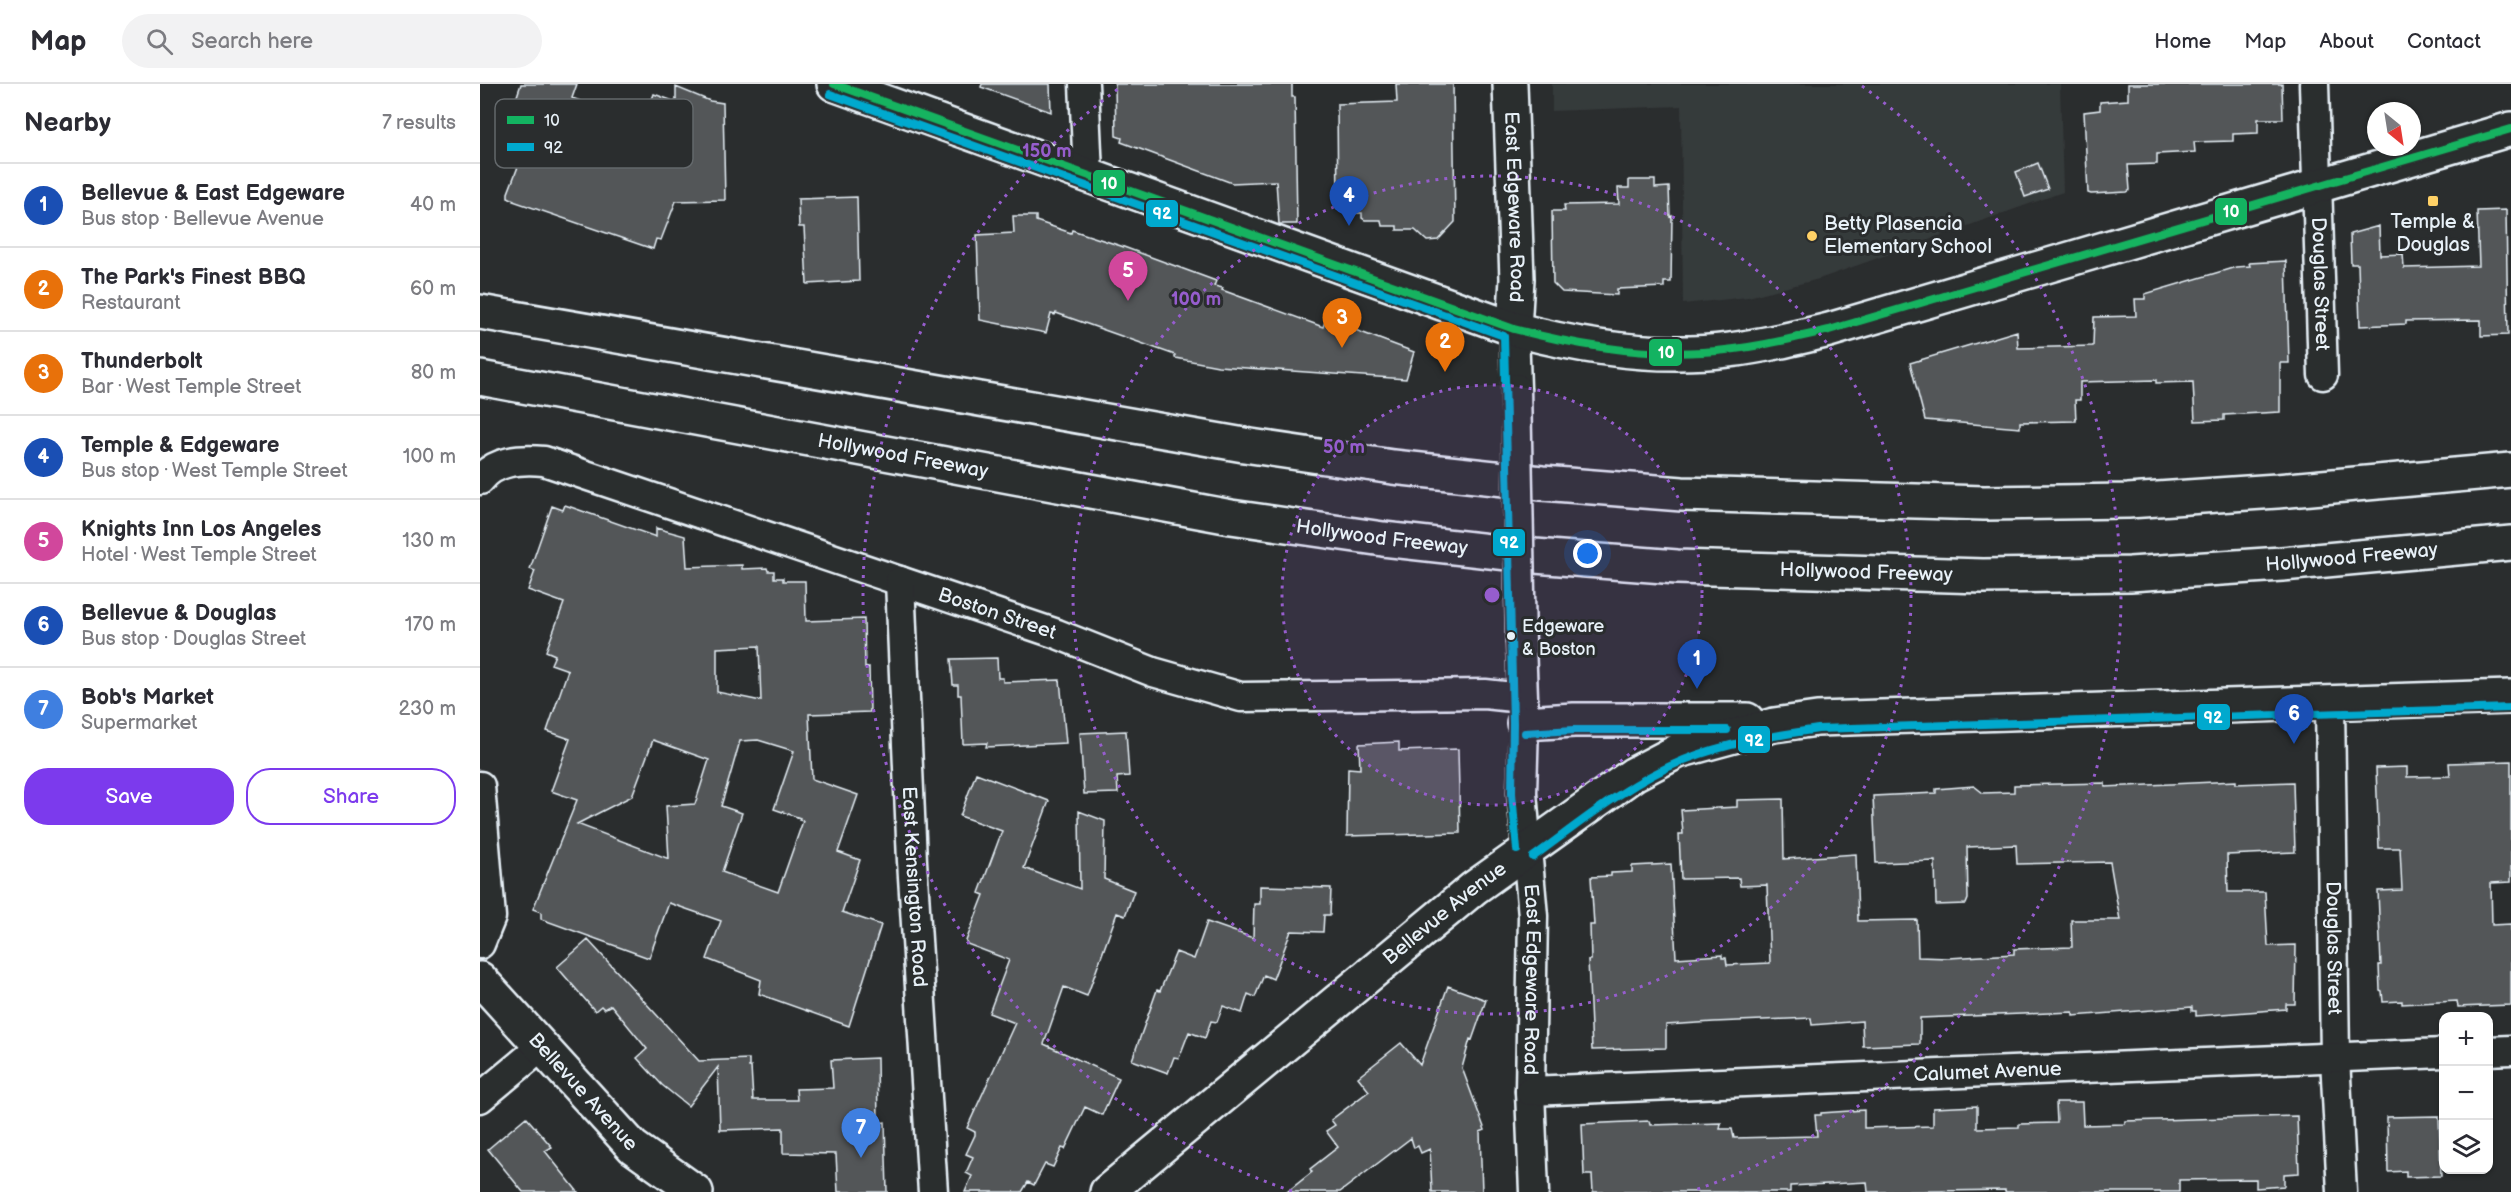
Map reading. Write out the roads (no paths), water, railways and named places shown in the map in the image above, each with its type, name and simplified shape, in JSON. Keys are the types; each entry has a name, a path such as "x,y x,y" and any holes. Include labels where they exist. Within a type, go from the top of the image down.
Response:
{"main road":[{"path":"836,84 1514,329 1566,343 1655,352 1729,350 1779,342 1829,330 2511,129"},
{"name":"East Edgeware Road","path":"1510,84 1517,279 1514,329"},
{"path":"480,312 1244,445 1393,467 1635,490 1844,500 1984,503 2116,501 2288,490 2511,470"},
{"name":"Hollywood Freeway","path":"480,378 1232,517 1383,539 1558,558 1677,567 1829,573 2130,574 2282,564 2511,543"},
{"name":"Bellevue Avenue","path":"1107,1192 1377,966 1487,878 1634,774 1678,751 1774,725 1817,720 2511,697"},
{"path":"1523,711 1586,720 1817,720"},
{"name":"Bellevue Avenue","path":"480,979 540,1048 633,1148 696,1192"}],"street":[{"path":"1084,84 1088,174"},
{"name":"Douglas Street","path":"2314,84 2323,375"},
{"name":"East Edgeware Road","path":"1514,329 1523,711 1522,792 1533,915 1530,1091 1534,1192"},
{"name":"Boston Street","path":"483,476 516,459 544,461 1057,634 1153,672 1240,698 1485,694 1523,711"},
{"name":"East Kensington Road","path":"900,581 912,861 933,1192"},
{"name":"Douglas Street","path":"2330,704 2334,1058 2342,1192"},
{"path":"480,786 491,917 480,944"},
{"path":"480,1098 540,1048"},
{"path":"2493,1051 2511,1050"},
{"name":"Calumet Avenue","path":"1530,1091 2439,1053"},
{"path":"633,1148 674,1192"}],"place":[{"name":"Temple & Douglas","path":"2433,201"},
{"name":"Temple & Edgeware","path":"1349,226"},
{"name":"Betty Plasencia Elementary School","path":"1812,236"},
{"name":"Knights Inn Los Angeles","path":"1128,301"},
{"name":"Thunderbolt","path":"1342,348"},
{"name":"The Park's Finest BBQ","path":"1445,372"},
{"name":"Edgeware & Boston","path":"1511,636"},
{"name":"Bellevue & East Edgeware","path":"1697,689"},
{"name":"Bellevue & Douglas","path":"2294,744"},
{"name":"Bob's Market","path":"861,1158"}]}
